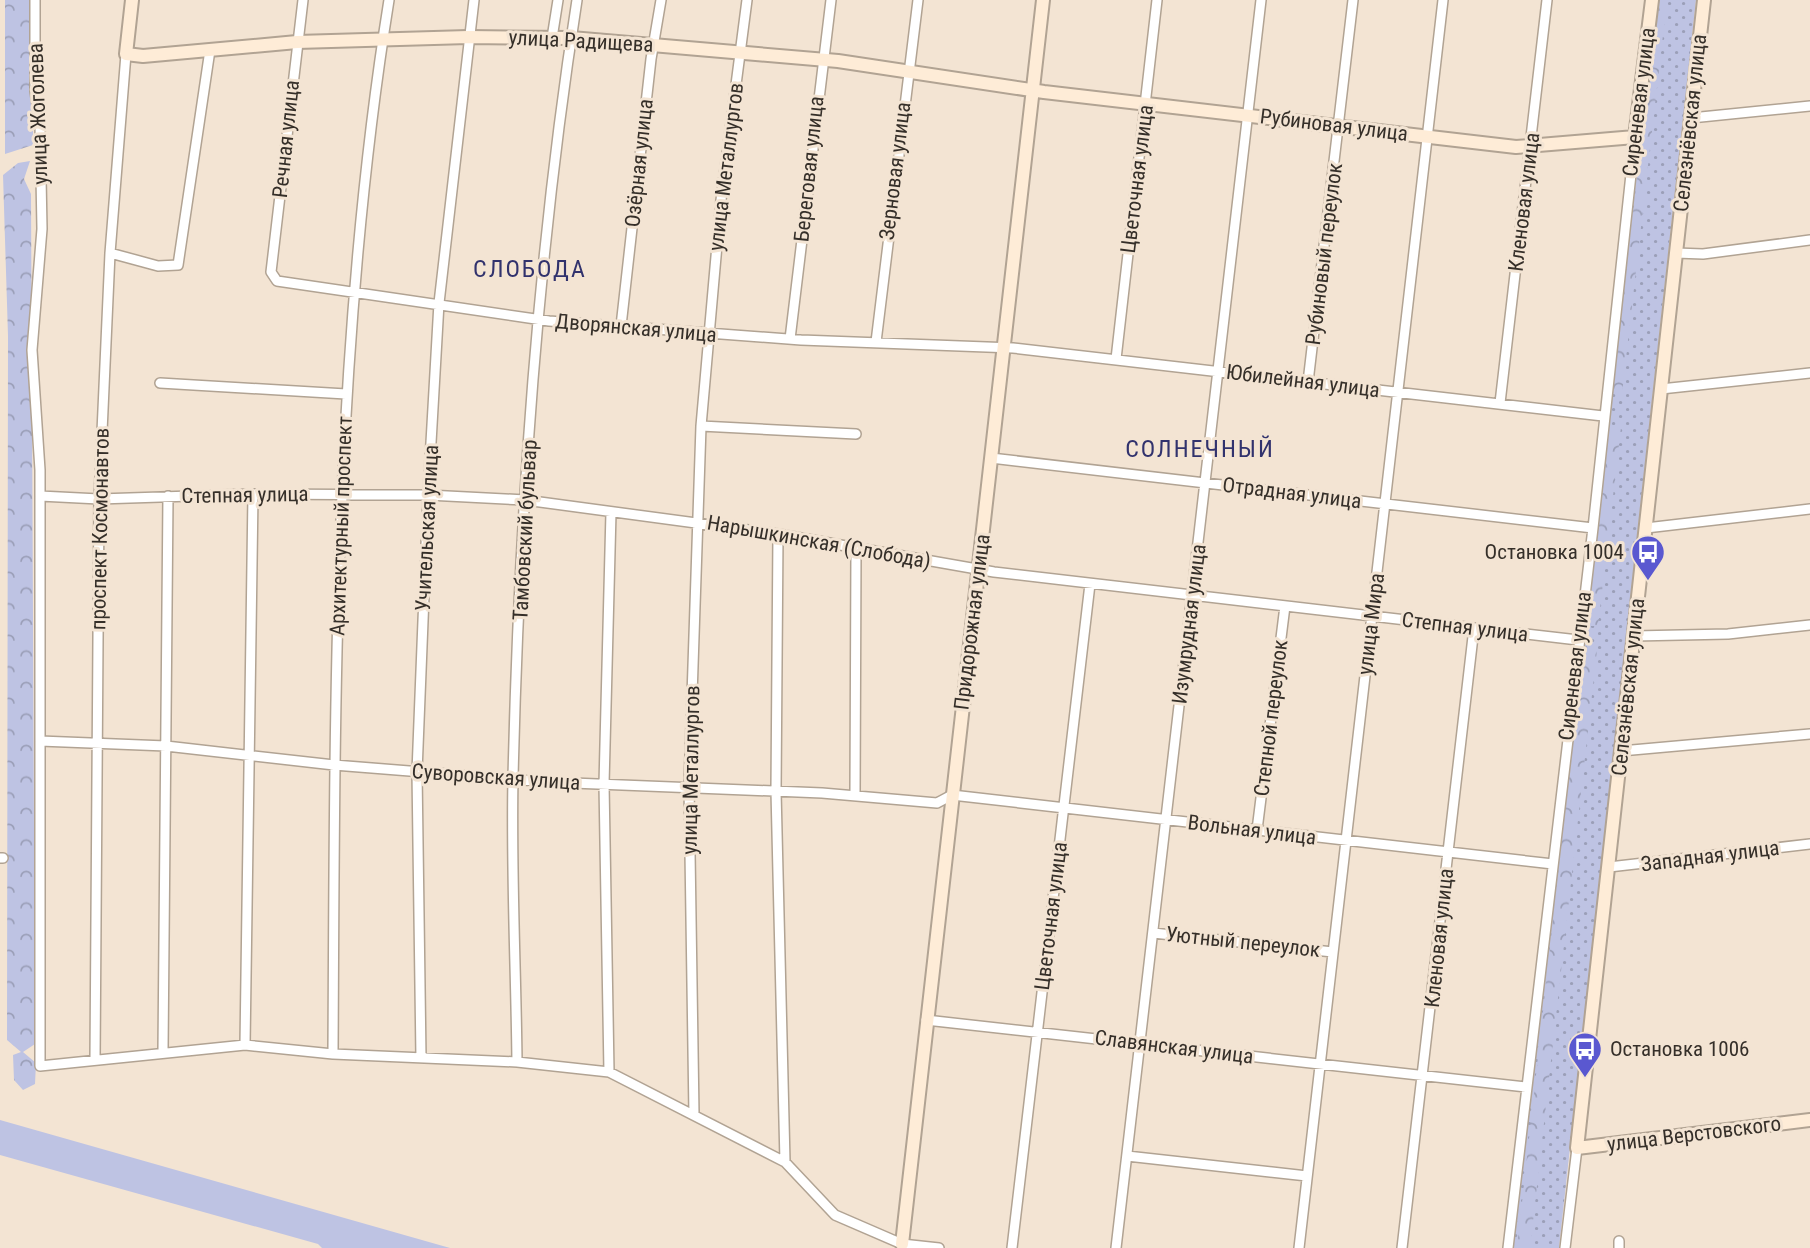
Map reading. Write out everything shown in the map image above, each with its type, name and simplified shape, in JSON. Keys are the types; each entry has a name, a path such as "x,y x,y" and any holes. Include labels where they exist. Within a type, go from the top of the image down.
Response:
{"street":[{"name":"улица Жоголева","path":"35,0 35,91 40,125 41,229 32,350 40,496 40,1066 95,1060"},
{"name":"проспект Космонавтов","path":"95,1060 99,499 110,253 132,0"},
{"name":"Речная улица","path":"273,278 303,0"},
{"name":"Архитектурный проспект","path":"333,1054 334,765 340,495 354,291 389,0"},
{"name":"Учительская улица","path":"421,1058 417,772 428,495 439,303 474,0"},
{"path":"552,38 558,0"},
{"name":"Тамбовский бульвар","path":"517,1062 513,780 525,500 540,320 577,0"},
{"name":"Озёрная улица","path":"621,326 660,0"},
{"name":"улица Металлургов","path":"694,1115 689,786 701,426 739,52 747,0"},
{"name":"Береговая улица","path":"790,339 831,0"},
{"name":"Зерновая улица","path":"876,342 907,70 918,0"},
{"name":"Придорожная улица","path":"902,1244 1043,0"},
{"name":"Цветочная улица","path":"1116,359 1157,0"},
{"name":"Изумрудная улица","path":"1116,1248 1261,0"},
{"name":"Рубиновый переулок","path":"1308,382 1353,0"},
{"name":"улица Мира","path":"1299,1248 1443,0"},
{"name":"Кленовая улица","path":"1500,403 1547,0"},
{"name":"Сиреневая улица","path":"1508,1248 1593,528 1634,137 1652,0"},
{"name":"Селезнёвская улица","path":"1566,1248 1704,0"},
{"name":"улица Радищева","path":"126,54 297,42 468,37 571,38 822,60 1033,90"},
{"path":"110,253 158,266 178,265 210,50"},
{"name":"Рубиновая улица","path":"1033,90 1427,137 1531,146 1634,137"},
{"path":"1691,118 1810,106"},
{"path":"1676,253 1703,254 1810,240"},
{"name":"Дворянская улица","path":"273,278 283,282 540,320 790,339 1003,347"},
{"name":"Юбилейная улица","path":"1003,347 1603,416"},
{"path":"1661,389 1810,373"},
{"path":"160,383 346,394"},
{"path":"701,426 856,434"},
{"name":"Отрадная улица","path":"991,458 1593,528"},
{"path":"245,1045 253,494"},
{"name":"Степная улица","path":"40,496 99,499 253,494 428,495 525,500 660,518"},
{"path":"163,1051 168,496"},
{"path":"1646,528 1810,509"},
{"path":"608,1072 604,784 611,512"},
{"name":"Нарышкинская (Слобода)","path":"660,518 778,534 978,569"},
{"path":"778,534 776,791 785,1162"},
{"path":"855,795 856,549"},
{"name":"Степная улица","path":"978,569 1578,640"},
{"name":"Цветочная улица","path":"1012,1248 1090,583"},
{"name":"Степной переулок","path":"1257,830 1285,606"},
{"path":"1634,636 1728,634 1810,625"},
{"name":"Кленовая улица","path":"1402,1248 1474,628"},
{"path":"1621,751 1810,734"},
{"name":"Суворовская улица","path":"40,741 166,746 334,765 513,780 855,795 937,803 952,795"},
{"name":"Вольная улица","path":"952,795 1553,864"},
{"name":"Западная улица","path":"1609,867 1810,844"},
{"name":"Уютный переулок","path":"1153,933 1333,952"},
{"name":"Славянская улица","path":"926,1020 1526,1087"},
{"path":"95,1060 163,1051 245,1045 333,1054 517,1062 608,1072 785,1162 835,1215 902,1244 939,1248"},
{"name":"улица Верстовского","path":"1577,1148 1810,1120"},
{"path":"1127,1156 1307,1176"}],"green space":[{"path":"5,0 33,0 33,145 5,154"},
{"path":"1657,0 1696,0 1559,1248 1512,1248"},
{"path":"1658,0 1667,0 1622,393 1612,392"},
{"path":"30,161 24,179 31,194 35,1044 23,1052 36,1063 35,1084 23,1090 14,1080 13,1055 21,1052 7,1040 8,336 3,175 18,163"},
{"path":"1608,426 1621,427 1598,626 1586,626"},
{"path":"1583,647 1597,650 1530,1248 1517,1248"},
{"path":"0,1120 450,1248 322,1248 318,1244 0,1155"}],"place":[{"name":"Остановка 1004","path":"1648,582"},
{"name":"Остановка 1006","path":"1585,1079"}],"district":[{"name":"СЛОБОДА","path":"530,269"},
{"name":"СОЛНЕЧНЫЙ","path":"1200,449"}]}
